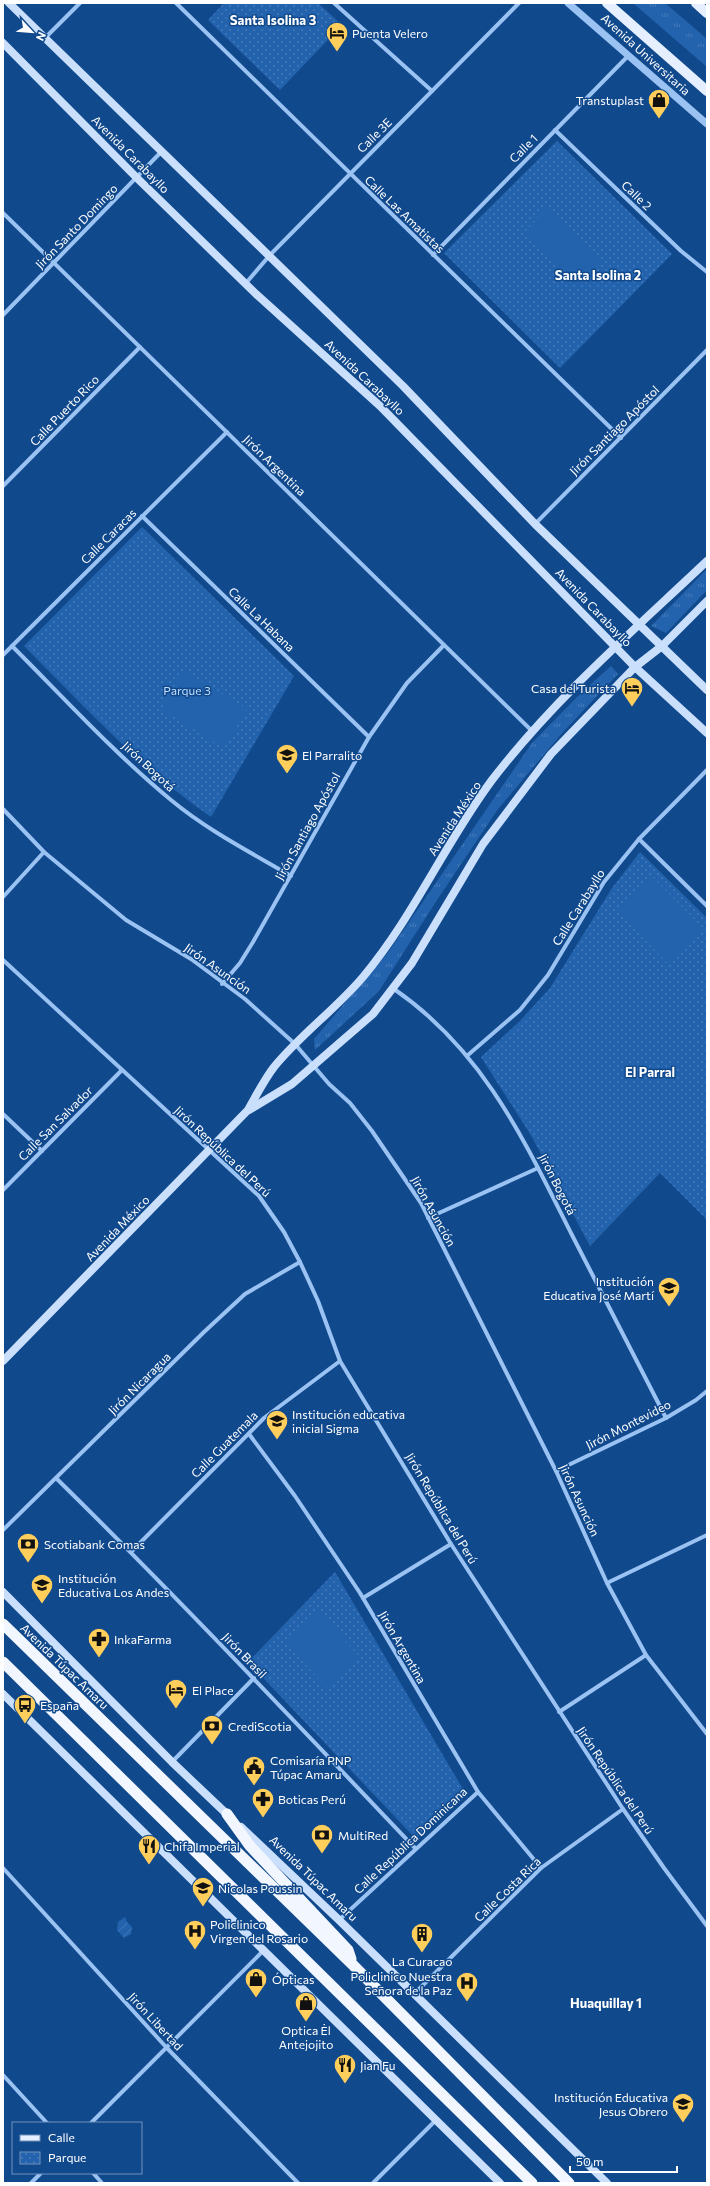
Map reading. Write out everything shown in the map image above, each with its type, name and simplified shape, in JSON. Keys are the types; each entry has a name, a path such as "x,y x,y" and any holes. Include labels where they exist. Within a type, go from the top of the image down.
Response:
{"highway":[{"name":"Avenida Túpac Amaru","path":"3,1624 353,1965 570,2183"},
{"path":"3,1662 532,2183"},
{"path":"227,1814 250,1846 348,1950 353,1965"}],"main road":[{"name":"Avenida Carabayllo","path":"9,3 270,255 403,386 535,524 707,690"},
{"name":"Avenida Universitaria","path":"607,3 704,89"},
{"path":"696,3 707,13"},
{"name":"Avenida Carabayllo","path":"3,43 137,178 246,283 380,406 635,667 707,733"},
{"path":"704,89 707,98"},
{"name":"Avenida México","path":"3,1361 210,1151 248,1110 273,1068 295,1044 363,977 408,915 446,850 492,781 533,731 615,646 640,625 707,561"},
{"name":"Avenida México","path":"248,1110 292,1084 373,1014 394,989 412,963 483,844 516,798 551,754 635,667 662,646 707,601"},
{"name":"Avenida Túpac Amaru","path":"3,1592 172,1762 339,1920 607,2183"},
{"path":"3,1694 500,2183"}],"street":[{"path":"45,38 80,3"},
{"name":"Calle Las Amatistas","path":"176,3 621,438"},
{"path":"334,3 432,91"},
{"name":"Calle 3E","path":"246,283 270,255 518,3"},
{"name":"Avenida Universitaria","path":"568,3 707,124"},
{"name":"Calle 1","path":"433,255 628,56"},
{"name":"Calle 2","path":"555,130 681,251 707,272"},
{"name":"Jirón Santo Domingo","path":"3,315 162,151"},
{"name":"Jirón Argentina","path":"3,213 533,731"},
{"name":"Calle Puerto Rico","path":"3,486 140,347"},
{"name":"Jirón Santiago Apóstol","path":"535,524 707,350"},
{"name":"Calle Caracas","path":"3,655 227,432"},
{"name":"Calle La Habana","path":"142,516 369,737"},
{"name":"Jirón Santiago Apóstol","path":"222,984 243,958 369,737 407,683 444,645"},
{"name":"Jirón Bogotá","path":"12,646 134,767 171,800 211,829 291,876"},
{"name":"Calle Carabayllo","path":"468,1056 520,1010 548,975 604,882 639,839 707,770"},
{"name":"Jirón Asunción","path":"3,809 44,852 126,920 191,959 222,984 245,999 295,1044 313,1067 350,1103 372,1130 417,1197 428,1218 556,1471 607,1583 646,1656 707,1734"},
{"path":"639,839 707,906"},
{"path":"3,897 44,852"},
{"name":"Jirón República del Perú","path":"3,960 121,1071 259,1196 284,1232 300,1262 318,1301 340,1361 451,1544 623,1809 707,1926"},
{"name":"Jirón Bogotá","path":"394,989 421,1008 468,1056 489,1083 517,1127 666,1418"},
{"name":"Calle San Salvador","path":"3,1190 121,1071"},
{"path":"3,1114 42,1151"},
{"path":"428,1218 538,1168"},
{"name":"Jirón Nicaragua","path":"3,1530 57,1479 204,1332 245,1294 300,1262"},
{"name":"Calle Guatemala","path":"131,1552 264,1418 340,1361"},
{"name":"Jirón Montevideo","path":"556,1471 666,1418 696,1400 707,1391"},
{"name":"Jirón Argentina","path":"249,1434 295,1496 363,1598 478,1792 541,1868"},
{"name":"Jirón Brasil","path":"57,1479 131,1552 254,1678 415,1848"},
{"path":"607,1583 707,1535"},
{"path":"363,1598 451,1544"},
{"path":"559,1712 646,1656"},
{"path":"172,1762 254,1678"},
{"name":"Calle República Dominicana","path":"339,1920 415,1848 478,1792"},
{"name":"Calle Costa Rica","path":"414,1994 541,1868 623,1809"},
{"name":"Jirón Libertad","path":"3,1868 166,2047 298,2183"},
{"path":"92,2122 263,1951"},
{"path":"3,2075 46,2122"},
{"path":"373,2183 436,2120"},
{"path":"31,2183 40,2174"},
{"path":"94,2174 102,2183"}],"green space":[{"path":"224,3 318,3 342,25 280,90 208,20"},
{"path":"633,3 665,3 707,39 707,67"},
{"path":"557,141 672,254 560,368 444,253"},
{"path":"548,207 603,260 578,286 523,234"},
{"name":"Parque 3","path":"142,527 294,676 211,817 185,798 137,758 24,646"},
{"path":"707,569 707,590 666,633 651,626"},
{"path":"611,666 618,674 563,732 498,809 435,903 379,991 315,1050 314,1039 387,954 532,743 582,692"},
{"path":"184,671 247,709 224,748 161,709"},
{"path":"640,852 707,918 707,1220 660,1173 590,1246 532,1137 481,1057 520,1021 550,988 612,888"},
{"path":"651,875 705,930 669,965 616,910"},
{"path":"335,1572 467,1796 416,1839 248,1662"},
{"path":"319,1612 360,1657 327,1688 286,1643"},
{"path":"125,1917 127,1922 132,1927 131,1934 124,1938 117,1930 118,1922"}],"place":[{"name":"Puenta Velero","path":"337,52"},
{"name":"Transtuplast","path":"659,120"},
{"name":"Casa del Turista","path":"632,708"},
{"name":"El Parralito","path":"287,774"},
{"name":"Institución Educativa José Martí","path":"669,1308"},
{"name":"Institución educativa inicial Sigma","path":"277,1440"},
{"name":"Scotiabank Comas","path":"28,1564"},
{"name":"Institución Educativa Los Andes","path":"42,1604"},
{"name":"InkaFarma","path":"99,1658"},
{"name":"El Place","path":"176,1710"},
{"name":"España","path":"25,1724"},
{"name":"CrediScotia","path":"212,1746"},
{"name":"Comisaría PNP Túpac Amaru","path":"254,1786"},
{"name":"Boticas Perú","path":"263,1818"},
{"name":"MultiRed","path":"322,1854"},
{"name":"Chifa Imperial","path":"149,1866"},
{"name":"Nicolas Poussin","path":"203,1908"},
{"name":"Policlinico Virgen del Rosario","path":"195,1950"},
{"name":"La Curacao","path":"422,1954"},
{"name":"Ópticas","path":"256,1998"},
{"name":"Policlinico Nuestra Señora de la Paz","path":"467,2002"},
{"name":"Optica Ėl Antejojito","path":"306,2022"},
{"name":"Jian Fu","path":"345,2084"},
{"name":"Institución Educativa Jesus Obrero","path":"683,2124"}],"district":[{"name":"Santa Isolina 3","path":"273,20"},
{"name":"Santa Isolina 2","path":"598,275"},
{"name":"El Parral","path":"650,1072"},
{"name":"Huaquillay 1","path":"606,2003"}]}
